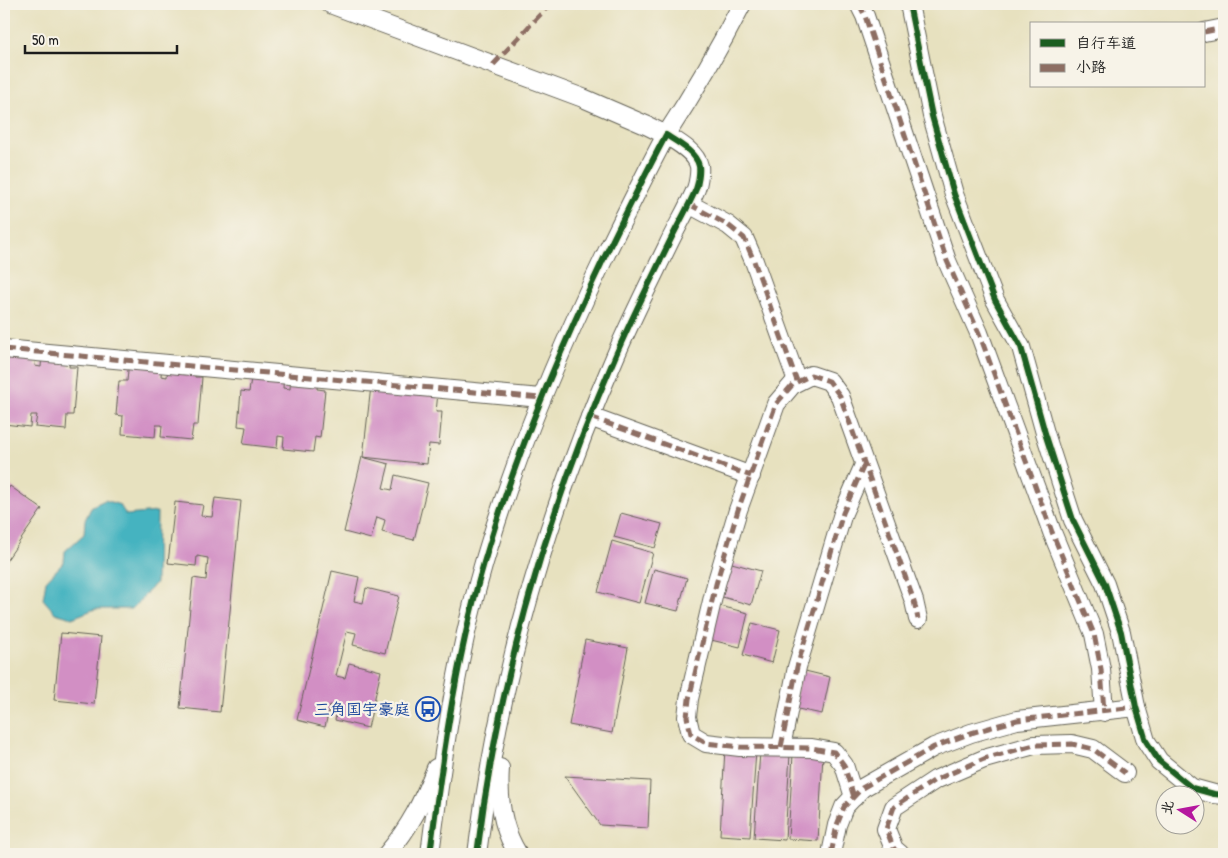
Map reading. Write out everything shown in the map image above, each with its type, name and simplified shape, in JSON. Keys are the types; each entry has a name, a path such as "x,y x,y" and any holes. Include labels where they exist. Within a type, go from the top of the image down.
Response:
{"street":[{"path":"330,4 583,98 648,126 687,148 699,166 697,187 614,358 556,509 532,585 508,680 494,747 477,854"},
{"path":"430,854 452,709 471,614 488,547 514,471 541,398 568,335 645,173 666,135 698,86 742,4"},
{"path":"859,4 865,16 948,261 979,333 1052,532 1094,634 1101,669 1119,710 1146,741 1159,761 1192,788 1224,795"},
{"path":"909,4 932,116 954,194 995,300 1021,347 1045,433 1074,520 1105,584 1121,632 1119,710"},
{"path":"1206,32 1224,28"},
{"path":"688,204 728,225 744,238 797,382"},
{"path":"4,349 541,398"},
{"path":"854,797 844,765 834,752 812,748 740,747 706,743 691,734 687,717 689,699 716,584 750,476 776,404 793,384 811,375 828,382 840,396 914,601 918,619"},
{"path":"590,418 750,476"},
{"path":"780,747 797,667 843,513 864,465"},
{"path":"508,680 500,752 499,789 504,819 518,854"},
{"path":"386,854 401,838 420,806 436,767 452,709"},
{"path":"831,854 837,825 844,807 862,788 934,747 971,733 1017,720 1119,710"},
{"path":"900,854 894,849 886,829 894,808 935,780 984,759 1034,745 1072,744 1093,749 1124,773"}],"water":[{"path":"105,500 120,505 126,515 157,512 156,583 132,609 95,609 72,618 55,613 43,599 46,581 64,562 65,551 84,534 85,520 92,506"}],"building":[{"path":"4,350 36,354 35,366 41,367 42,354 70,357 69,367 77,367 73,415 67,415 66,430 35,427 37,415 31,415 30,427 4,424"},
{"path":"129,360 162,364 161,376 167,377 168,364 195,367 195,377 202,377 198,425 193,425 191,440 161,437 162,425 156,425 155,437 122,434 123,416 116,415 119,381 127,381"},
{"path":"252,371 284,375 283,388 290,389 291,376 318,379 317,389 325,390 320,438 315,437 313,452 283,449 284,437 278,436 277,448 243,444 246,427 238,426 241,391 249,392"},
{"path":"371,386 438,393 436,412 442,412 439,445 429,444 427,464 363,457"},
{"path":"362,457 389,464 383,488 392,490 395,475 428,483 414,540 382,532 385,520 377,517 371,539 344,532"},
{"path":"10,486 42,509 4,564 4,496"},
{"path":"215,498 241,501 220,712 180,708 193,578 206,580 208,558 197,556 196,566 168,563 175,502 203,505 201,516 212,517"},
{"path":"621,513 662,524 655,548 614,537"},
{"path":"612,541 653,553 639,603 598,592"},
{"path":"728,562 761,571 751,605 719,596"},
{"path":"654,569 687,578 678,611 645,603"},
{"path":"332,571 359,577 354,601 363,603 366,588 399,596 385,653 353,645 356,633 347,631 336,676 345,678 349,663 381,671 368,728 335,720 338,707 330,705 325,727 297,720"},
{"path":"716,605 748,613 740,647 707,639"},
{"path":"752,623 780,630 772,663 743,655"},
{"path":"61,633 101,637 94,704 54,700"},
{"path":"585,640 628,648 612,733 569,725"},
{"path":"801,670 830,677 822,714 793,708"},
{"path":"725,749 756,751 750,837 720,835"},
{"path":"760,752 790,754 785,840 754,838"},
{"path":"793,754 823,755 818,841 788,839"},
{"path":"565,776 650,781 648,828 600,825"}],"marked path":[{"path":"493,65 550,4"},
{"path":"859,4 865,16 947,261 979,333 1052,532 1094,634 1101,669 1104,712"},
{"path":"1206,32 1224,28"},
{"path":"689,204 728,225 744,238 797,381"},
{"path":"4,349 541,398"},
{"path":"854,797 844,765 834,752 812,748 740,747 706,743 691,734 687,717 689,699 716,584 738,510 776,404 793,384 811,375 829,381 840,396 914,601 918,619"},
{"path":"590,417 751,476"},
{"path":"781,747 797,667 843,513 864,465"},
{"path":"831,854 837,825 844,807 862,788 934,747 971,733 1017,720 1136,707"},
{"path":"900,854 894,849 886,829 894,807 935,780 984,759 1034,745 1072,744 1093,749 1125,773"}],"cycle path":[{"path":"909,4 932,116 954,194 995,300 1021,347 1045,433 1073,520 1105,584 1121,632 1136,707 1146,741 1159,761 1192,788 1224,795"},
{"path":"430,854 446,738 460,660 478,583 513,472 541,400 587,293 666,135 686,148 697,161 699,175 696,189 615,357 567,477 528,601 512,663 486,790 477,854"}],"place":[{"name":"三角国宇豪庭","path":"428,709"}]}
